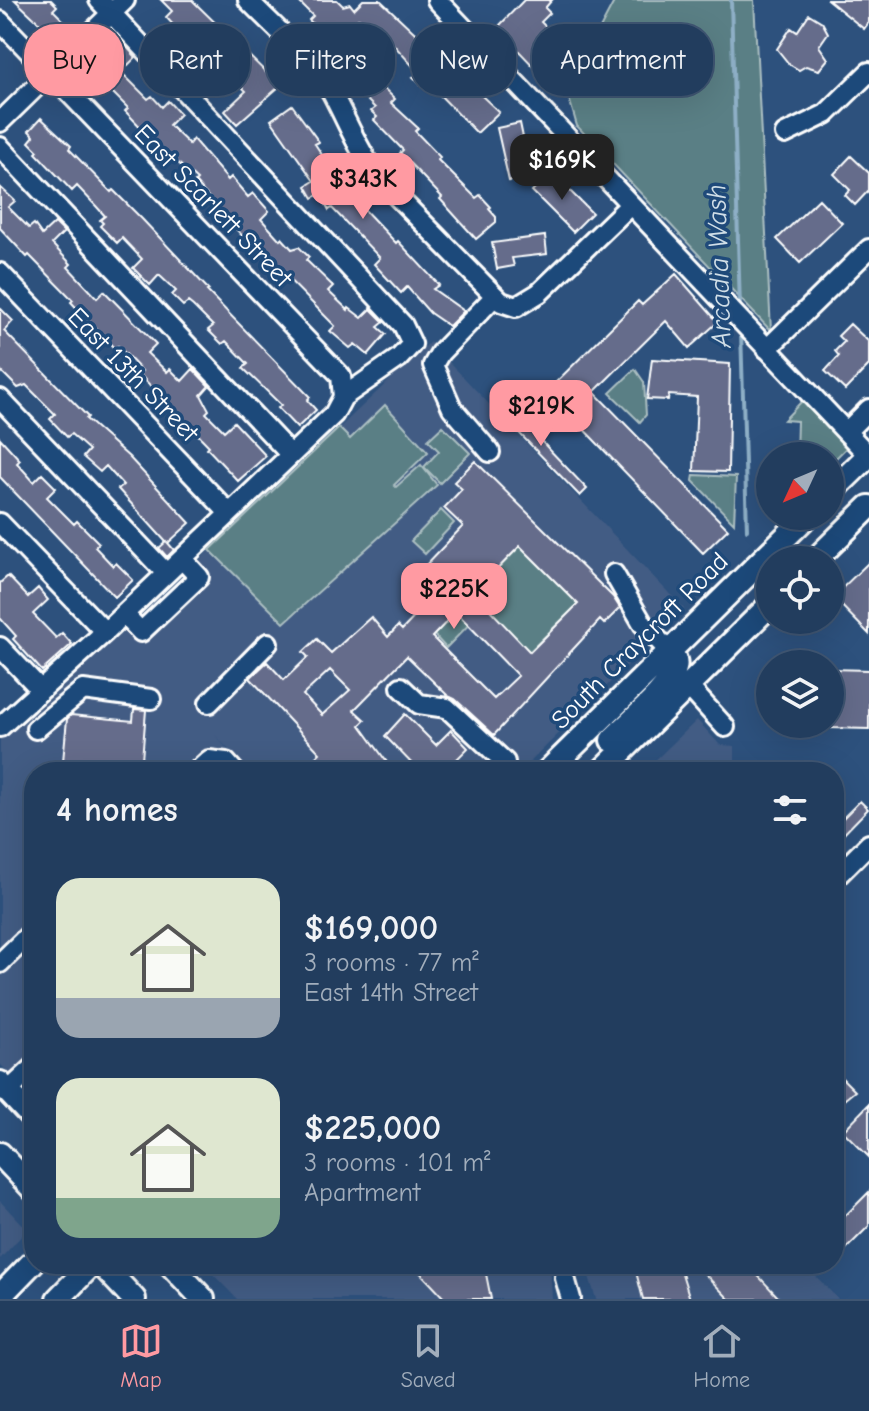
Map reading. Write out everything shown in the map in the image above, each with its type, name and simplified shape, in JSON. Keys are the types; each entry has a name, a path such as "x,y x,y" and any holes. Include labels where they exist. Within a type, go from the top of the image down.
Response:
{"main road":[{"path":"844,479 869,455"},
{"path":"829,546 869,507"},
{"name":"South Craycroft Road","path":"557,762 793,530"},
{"path":"611,762 756,619"},
{"path":"591,762 669,682 676,667 675,658 669,651"},
{"path":"4,1087 24,1108"},
{"path":"0,1154 24,1179"},
{"path":"0,1296 24,1271"},
{"path":"58,1299 82,1274"},
{"path":"110,1274 134,1299"},
{"path":"179,1274 203,1299"}],"street":[{"path":"91,24 105,7 125,0"},
{"path":"248,0 311,65 331,92 363,157 377,176 501,302 516,307 539,293 629,206"},
{"path":"437,0 454,7 629,206 869,455"},
{"path":"0,727 105,632 334,414 343,397 399,358 412,344 403,325 105,7"},
{"name":"East Scarlett Street","path":"0,21 24,46"},
{"path":"785,134 826,114 869,72"},
{"path":"0,122 27,96"},
{"name":"East Scarlett Street","path":"71,96 341,376 343,397"},
{"path":"0,147 291,455"},
{"path":"767,349 869,249"},
{"name":"East 13th Street","path":"0,273 229,513"},
{"path":"490,452 452,408 433,365 440,353 495,296"},
{"path":"0,399 166,573"},
{"path":"847,431 869,409"},
{"path":"0,523 105,632"},
{"path":"124,614 141,632 199,577 182,559"},
{"path":"614,574 643,624 669,651"},
{"path":"209,703 268,643"},
{"path":"0,647 41,690"},
{"path":"688,686 725,727"},
{"path":"401,687 419,704 447,708 505,762"},
{"path":"36,729 83,690 151,699"},
{"path":"207,762 226,762"},
{"path":"844,869 869,844"},
{"path":"0,963 24,940"},
{"path":"4,1087 24,1074"},
{"path":"565,1274 571,1299"}],"shaded area":[{"path":"430,342 684,609 530,762 241,762 214,734 239,762 24,762 24,1088 0,1064 0,738 111,626 120,635"},
{"path":"697,720 720,745 735,746 735,762 653,762"},
{"path":"0,1201 24,1227 24,1233 0,1259"},
{"path":"213,1274 551,1274 552,1299 237,1299"},
{"path":"588,1274 814,1274 838,1299 596,1299"}],"green space":[{"path":"615,0 754,0 771,331 577,126 568,96 713,96 713,24 602,24"},
{"path":"635,369 644,382 646,415 640,422 610,393"},
{"path":"802,401 842,442 796,442 797,421 784,420"},
{"path":"385,405 428,452 394,485 396,487 421,465 437,485 284,623 210,550 339,428 350,439"},
{"path":"443,426 470,453 440,483 424,467 439,451 428,440"},
{"path":"694,475 736,477 734,523 693,481"},
{"path":"441,510 454,523 425,554 411,541"},
{"path":"520,546 578,604 529,652 486,607 446,648 434,635"}],"building":[{"path":"15,0 51,0 57,6 53,10 64,21 61,24 40,24"},
{"path":"161,0 192,0 217,24 172,24 166,17 172,11"},
{"path":"297,0 337,0 343,6 350,4 354,9 363,0 380,0 411,29 411,64 395,46 395,24 366,24 359,18 353,24 313,24 309,20 313,16"},
{"path":"524,0 552,0 545,8 550,13 541,22 543,24 532,24 532,65 516,48 516,24 501,24"},
{"path":"828,0 869,0 869,22 864,29"},
{"path":"809,14 822,22 828,33 819,46 828,59 819,70 806,66 799,70 789,64 777,49 791,28 797,32"},
{"path":"124,44 136,57 124,69"},
{"path":"250,57 266,72 266,96 269,96 237,124 225,111 241,96 250,96"},
{"path":"124,75 140,91 140,96 148,99 152,96 162,107 168,101 180,114 169,125 189,144 193,139 228,180 231,177 248,197 253,193 269,211 261,219 280,240 282,238 292,249 299,247 309,257 306,260 333,286 328,291 348,310 362,318 371,309 384,322 378,327 386,334 368,355 355,344 350,348 330,331 335,326 248,238 245,239 195,182 197,180 125,111 128,108 116,96 124,96"},
{"path":"363,96 392,96 395,99 391,103 418,128 415,131 440,157 438,160 476,198 480,195 491,207 489,209 496,222 476,239 400,153 403,150 374,120 377,117 371,111 375,108"},
{"path":"441,96 482,96 499,112 477,133"},
{"path":"292,105 319,142 315,144 356,207 359,204 396,243 398,241 439,285 433,289 464,311 449,326 430,313 407,287 401,293 374,264 380,258 332,208 329,210 320,194 313,198 306,186 314,181 271,120"},
{"path":"41,118 71,146 69,149 111,192 113,190 142,219 310,397 307,400 316,410 297,428 278,408 281,405 243,368 248,364 226,341 222,344 208,330 213,326 188,302 183,306 172,295 176,291 159,275 150,285 133,268 142,259 122,238 117,243 100,226 103,223 100,220 105,216 77,186 72,191 36,153 38,151 29,142 34,136 29,131"},
{"path":"520,123 531,176 509,181 497,128"},
{"path":"851,156 869,173 869,190 855,205 845,195 850,190 834,174"},
{"path":"551,172 592,213 573,232 532,191"},
{"path":"0,187 15,201 8,207 29,228 34,224 42,235 55,223 64,232 52,244 71,264 68,267 97,298 104,291 156,344 147,353 167,372 170,369 182,381 193,369 209,386 201,395 209,410 206,413 224,431 234,422 266,456 238,481 207,448 209,446 139,374 142,371 118,346 114,348 71,302 73,300 0,228"},
{"path":"819,199 842,223 800,263 777,239"},
{"path":"545,236 547,254 512,258 514,266 497,269 492,243"},
{"path":"676,274 718,322 689,348 666,321 594,392 728,529 703,553 570,415 564,421 541,397 638,301 642,305"},
{"path":"0,308 13,321 4,331 190,523 168,543 174,550 167,557 159,548 166,542 118,489 123,485 106,466 100,472 83,457 89,450 71,434 67,437 50,419 55,414 26,385 18,388 0,370"},
{"path":"850,324 869,342 869,365 845,390 825,371 839,356 835,351 844,342 838,336"},
{"path":"652,359 730,364 728,472 694,471 697,397 669,395 668,400 647,399"},
{"path":"504,402 587,489 580,496 496,409"},
{"path":"0,438 34,482 42,474 56,488 47,497 99,543 95,547 113,566 116,563 133,580 115,597 0,477"},
{"path":"475,461 613,597 620,608 604,624 600,620 494,735 407,656 354,710 365,720 360,725 387,762 311,762 320,753 250,678 267,662 284,680 308,657 303,652 317,639 331,653 371,617 388,637 398,626 402,630 444,586 424,567 463,526 444,508 462,489 454,482","holes":["520,546 578,604 530,652 474,593","456,612 518,676 494,699 432,637","330,670 350,690 322,715 303,695"]},
{"path":"869,562 869,634 844,608 844,586"},
{"path":"8,576 28,597 38,588 48,600 33,614 56,638 62,633 72,644 42,671 13,639 16,636 0,618 0,583"},
{"path":"844,669 869,670 869,729 844,728"},
{"path":"134,709 146,710 142,762 63,762 67,719 71,715 133,721"},
{"path":"405,714 436,745 451,730 468,748 456,760 458,762 410,762 385,736"},
{"path":"860,801 868,809 844,834 844,817"},
{"path":"844,1080 855,1091 844,1100"},
{"path":"869,1104 869,1157 844,1132"},
{"path":"869,1192 869,1226 844,1251 844,1217"},
{"path":"421,1274 486,1274 491,1299 445,1299"},
{"path":"637,1274 682,1274 690,1299 643,1299"},
{"path":"705,1274 756,1274 780,1299 729,1299"}],"waterway":[{"name":"Arcadia Wash","path":"731,0 740,309"},
{"name":"Arcadia Wash","path":"741,330 747,530"}]}
